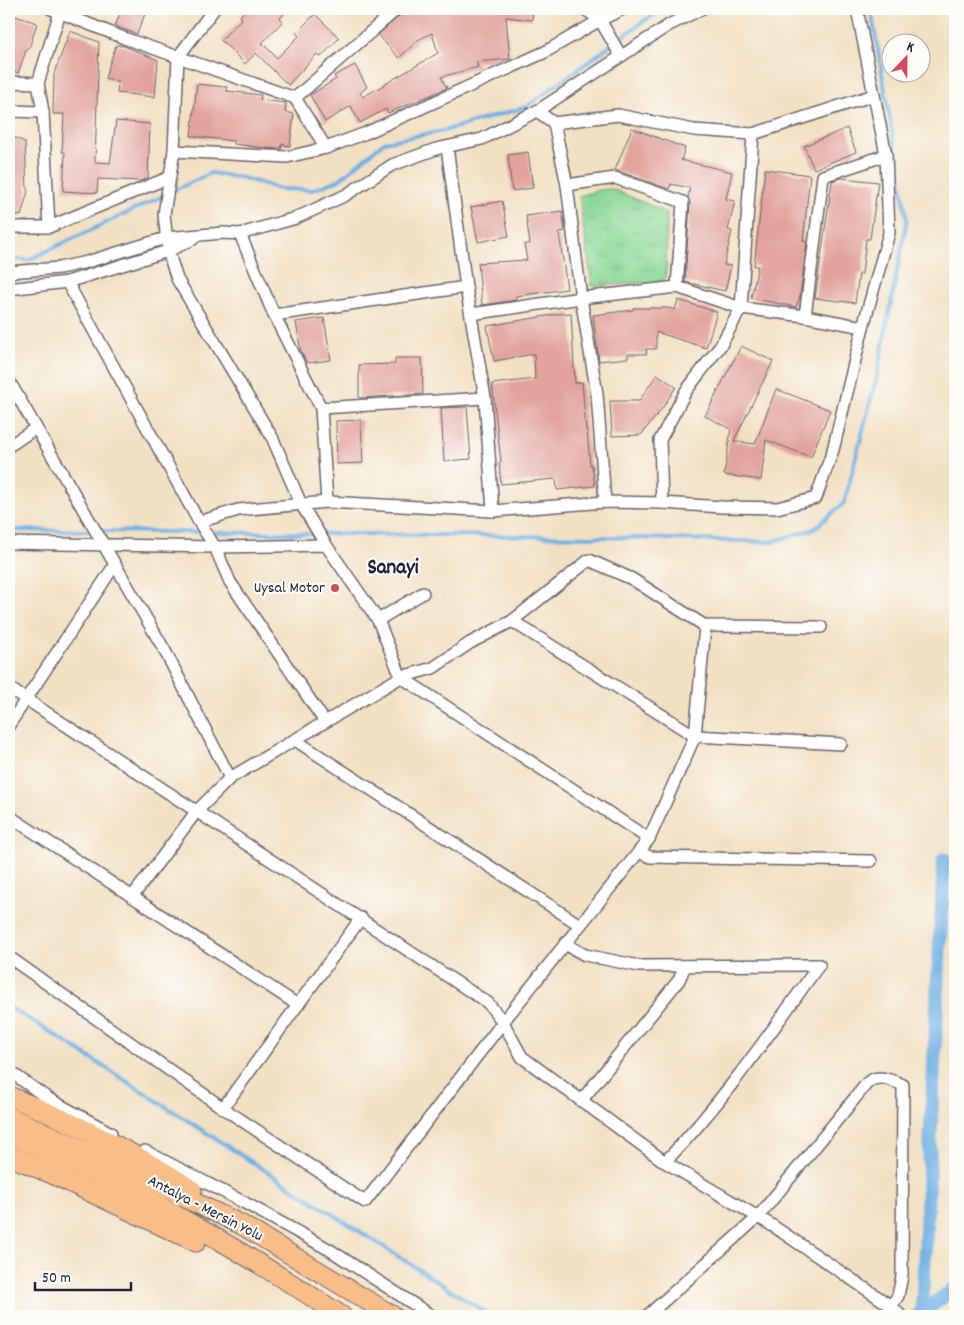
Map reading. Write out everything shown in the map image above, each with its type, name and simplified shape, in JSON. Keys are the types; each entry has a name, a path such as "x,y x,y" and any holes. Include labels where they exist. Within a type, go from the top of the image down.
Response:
{"highway":[{"path":"9,1096 47,1105 177,1180 240,1224"},
{"name":"Antalya - Mersin Yolu","path":"9,1117 240,1224 393,1316"},
{"name":"Antalya - Mersin Yolu","path":"9,1135 86,1169 157,1206 270,1269 342,1316"},
{"path":"9,1156 61,1178 198,1242 270,1269"}],"street":[{"path":"214,9 178,57 174,151 164,214 168,251 177,280 272,437 302,506 378,620 401,677 648,839"},
{"path":"295,98 397,9"},
{"path":"585,9 600,20 619,52"},
{"path":"174,151 287,157 326,148 366,133 545,52 623,9"},
{"path":"9,272 59,268 87,262 166,238 223,233 240,234 296,218 346,195 392,165 436,149 482,139 537,111 619,52 701,9"},
{"path":"199,523 238,510 302,506 327,502 493,511 605,502 778,508 816,498 833,450 863,326 890,233 886,155 857,9"},
{"path":"49,227 43,112 38,83 57,10 124,38 295,98 326,148"},
{"path":"9,82 38,83"},
{"path":"537,111 554,123 618,115 694,130 753,134 874,95"},
{"path":"9,110 43,112"},
{"path":"554,123 567,185 581,298 597,394 605,502"},
{"path":"662,503 660,440 686,391 721,346 741,308 753,134"},
{"path":"447,146 466,287 485,398 493,511"},
{"path":"805,316 823,176 886,155"},
{"path":"567,185 615,178 683,202 677,287"},
{"path":"9,227 49,227 169,180"},
{"path":"240,234 274,314 320,408 327,502"},
{"path":"9,289 67,282 168,251 202,235"},
{"path":"67,282 199,523 214,546 230,582 325,722"},
{"path":"274,314 466,287"},
{"path":"471,314 581,298 677,287 741,308 863,326"},
{"path":"9,381 114,566 165,651 230,778"},
{"path":"320,408 485,398"},
{"path":"9,446 36,428"},
{"path":"9,543 214,546 325,543"},
{"path":"132,897 196,812 230,778 401,677 432,668 470,643 512,621 589,560 632,580 705,626 821,627"},
{"path":"9,726 114,566"},
{"path":"378,620 424,593"},
{"path":"512,621 696,736 841,744"},
{"path":"9,957 223,1108 365,1202 503,1022 648,839 696,736 705,626"},
{"path":"9,688 488,1003 503,1022 522,1057 664,1162 758,1216 896,1312 902,1276 903,1085 883,1078 875,1078 868,1082 758,1216 647,1316"},
{"path":"295,740 580,925"},
{"path":"9,816 298,1005"},
{"path":"638,852 650,857 871,861"},
{"path":"223,1108 361,918"},
{"path":"565,944 584,955 639,966 819,965 743,1070 694,1132 664,1162"},
{"path":"581,1101 679,980 685,966"},
{"path":"9,1071 47,1105 245,1203 330,1250 432,1316"}],"green space":[{"path":"613,189 667,213 666,277 662,282 592,286 579,196 599,190"}],"building":[{"path":"122,9 147,9 137,34 115,26"},
{"path":"247,9 289,9 280,18 283,21 262,43 277,58 299,36 296,33 315,14 339,38 321,57 317,54 288,85 256,53 245,64 221,40 242,18 240,16"},
{"path":"407,9 533,9 532,20 506,17 510,59 476,62 478,67 441,77 447,88 388,113 386,109 360,123 351,106 325,122 310,95 336,79 334,76 355,65 367,87 360,93 363,97 438,53 432,33 418,40 399,58 378,35"},
{"path":"9,14 37,23 29,49 27,48 18,73 9,70"},
{"path":"70,31 99,42 95,162 110,163 116,121 150,124 148,178 140,181 98,179 97,193 63,191 65,152 62,152 64,114 53,114 54,74"},
{"path":"116,45 124,46 158,60 155,97 117,93 118,82 105,78"},
{"path":"197,84 227,87 227,91 261,95 260,100 286,103 285,112 294,114 290,146 282,144 281,149 264,148 234,144 234,141 191,136"},
{"path":"632,128 685,148 681,160 732,172 726,199 735,201 728,230 732,231 724,265 731,266 725,291 685,282 690,203 688,197 690,188 671,184 669,189 615,170"},
{"path":"847,128 856,152 814,169 804,146"},
{"path":"9,135 25,142 28,191 21,216 9,213 9,194 13,180 9,179"},
{"path":"528,152 533,188 512,191 508,155"},
{"path":"765,169 810,175 803,241 807,242 800,296 796,307 751,298 758,266 754,266"},
{"path":"842,178 878,182 870,239 866,239 862,274 859,274 855,303 815,298 832,181"},
{"path":"502,201 509,236 478,242 471,207"},
{"path":"562,211 565,231 559,232 567,289 516,296 516,300 482,305 478,263 527,260 524,244 530,244 526,216"},
{"path":"678,300 717,312 706,348 656,332 656,349 646,349 647,354 628,354 628,358 599,361 593,315 633,310 633,308 668,308 675,310"},
{"path":"571,313 575,383 582,382 590,465 592,465 595,486 557,490 556,479 501,484 499,463 501,462 492,384 535,379 534,354 494,361 487,326"},
{"path":"324,318 331,360 307,363 301,352 296,322"},
{"path":"741,346 773,361 734,441 755,444 776,389 830,410 811,457 766,440 761,480 724,475 731,429 705,416"},
{"path":"395,358 422,358 423,394 359,398 359,365 395,364"},
{"path":"657,374 676,387 661,410 641,435 612,436 610,401 639,401"},
{"path":"467,407 471,459 444,461 441,408"},
{"path":"361,420 363,463 337,464 336,421"}],"waterway":[{"path":"9,258 28,260 211,173 243,178 280,189 312,190 339,180 384,142 443,131 526,107 644,21 664,9"},
{"path":"9,530 602,537 771,542 814,529 844,503 877,376 907,220 871,9"},
{"path":"922,1312 944,859"},
{"path":"9,1007 491,1316"},
{"path":"917,1316 955,1288"}],"place":[{"name":"Uysal Motor","path":"335,588"}],"district":[{"name":"Sanayi","path":"393,569"}]}
